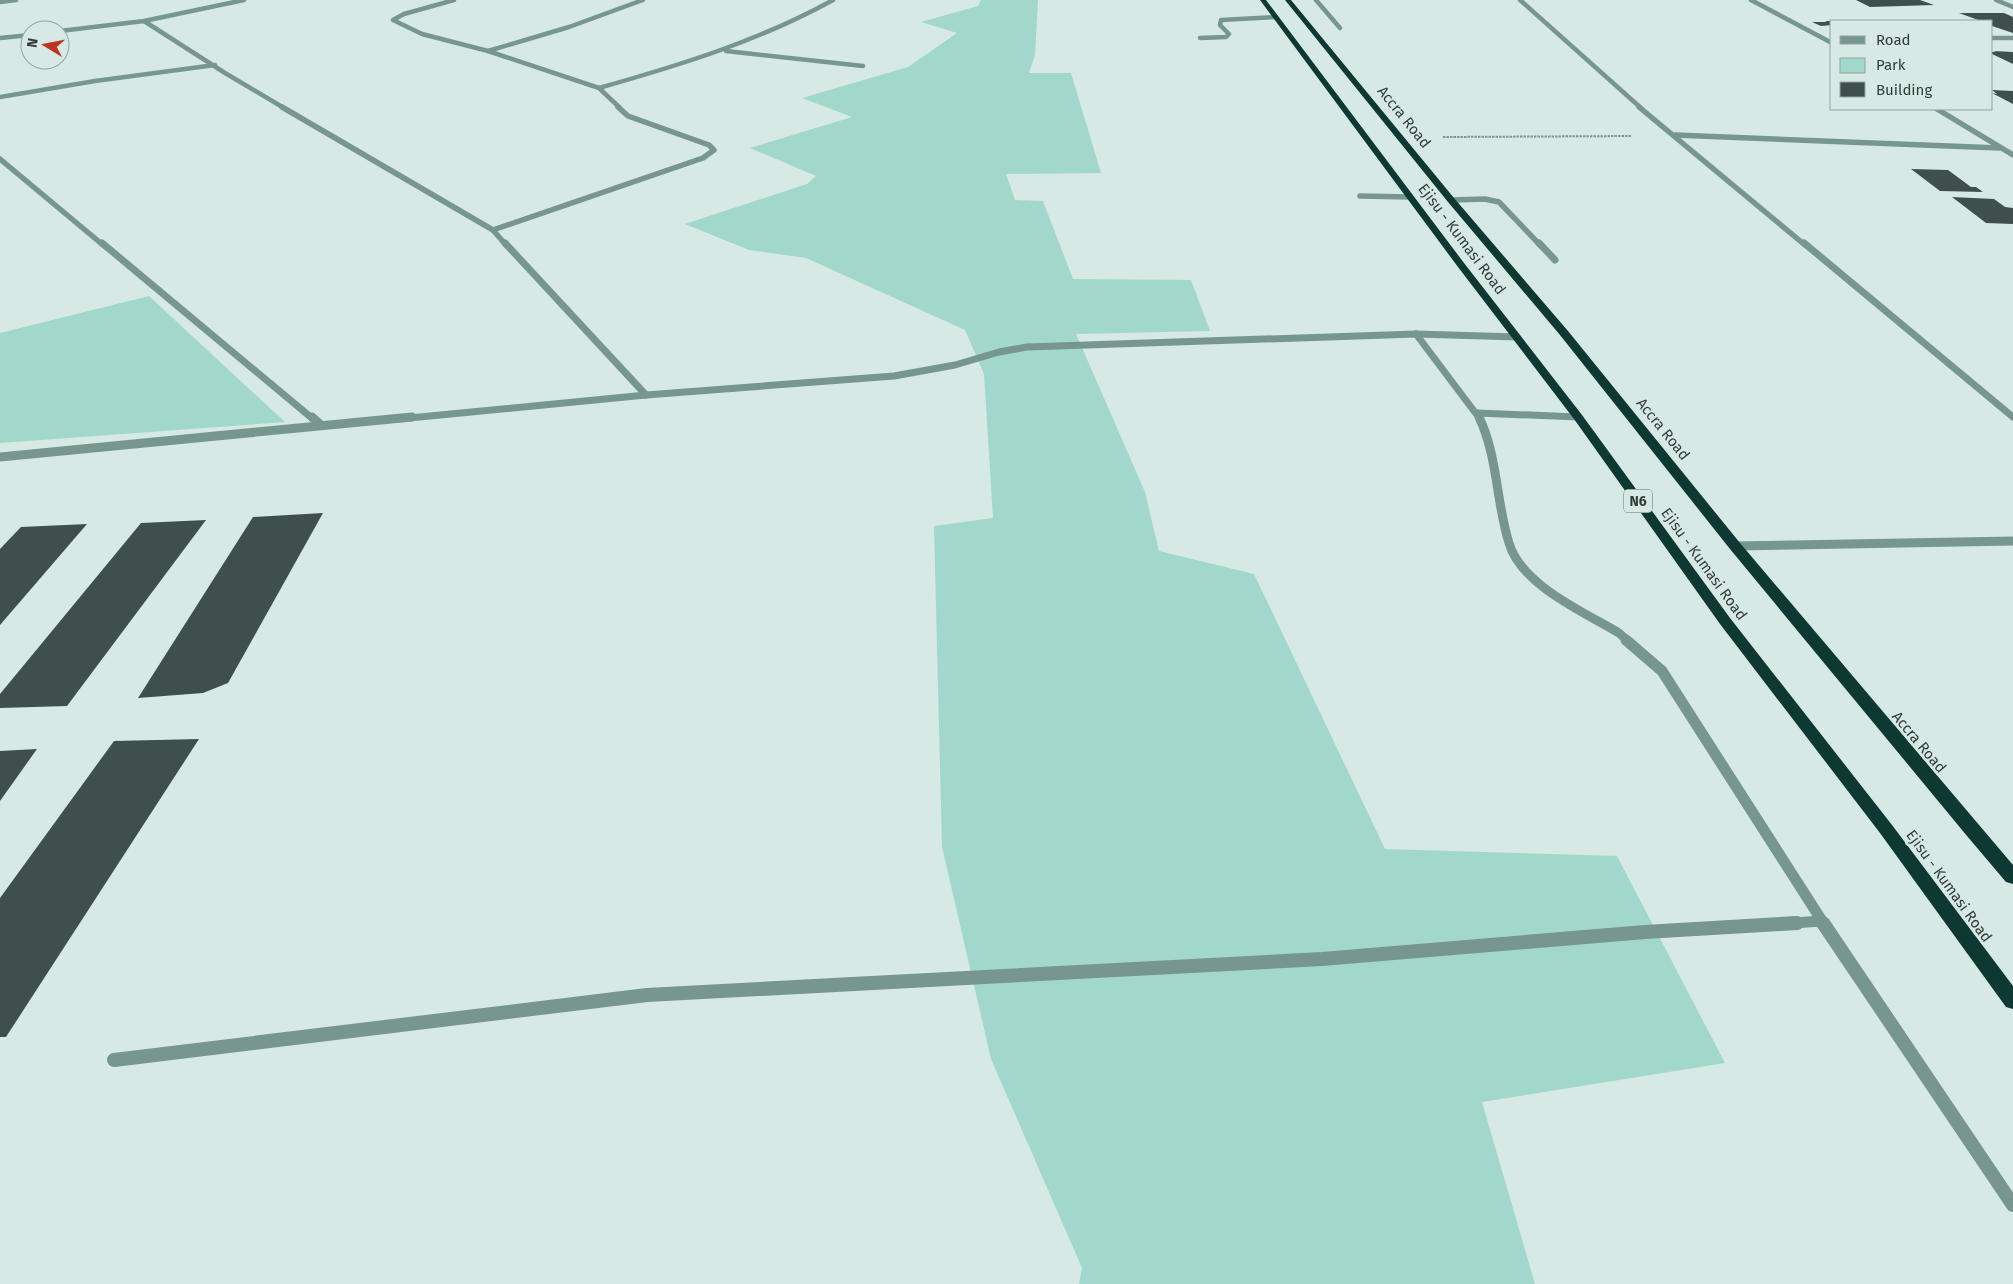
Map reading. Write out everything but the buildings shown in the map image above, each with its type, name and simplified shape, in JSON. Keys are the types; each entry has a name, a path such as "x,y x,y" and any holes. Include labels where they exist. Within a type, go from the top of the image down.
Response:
{"highway":[{"name":"Ejisu - Kumasi Road","path":"1263,0 1578,417 1724,621 1886,829 2013,1001"},
{"name":"Accra Road","path":"1288,0 1451,200 1564,333 1735,546 1973,832 2013,877"}],"street":[{"path":"0,2 16,0"},
{"path":"70,30 144,21 244,0"},
{"path":"454,0 404,14 393,20 422,34 488,51 599,88 628,116 708,145 714,150 704,158 493,230"},
{"path":"488,51 569,27 643,0"},
{"path":"599,88 725,50 796,22 833,0"},
{"path":"1316,0 1340,28"},
{"path":"1520,0 1630,99 1676,135 2013,417"},
{"path":"1751,0 1830,42"},
{"path":"1996,0 2013,7"},
{"path":"1200,38 1226,37 1229,34 1220,25 1221,20 1276,17"},
{"path":"144,21 225,73 493,230 646,395"},
{"path":"0,38 20,36"},
{"path":"1993,38 2013,38"},
{"path":"725,50 863,66"},
{"path":"0,97 95,81 215,65"},
{"path":"171,72 207,73"},
{"path":"216,73 225,73"},
{"path":"1939,110 2013,155"},
{"path":"1676,135 1999,148"},
{"path":"0,159 321,425"},
{"path":"1360,196 1410,197"},
{"path":"1451,200 1485,199 1499,202 1555,260"},
{"path":"0,457 646,395 894,376 955,365 999,352 1027,347 1416,334 1517,337"},
{"path":"1416,334 1477,413 1488,436 1509,545 1522,567 1545,589 1619,633 1662,671 1822,920 2013,1205"},
{"path":"1477,413 1578,417"},
{"path":"1735,546 2013,541"},
{"path":"114,1060 647,995 1322,959 1635,933 1822,920"}],"path":[{"path":"1443,137 1676,135"}],"green space":[{"path":"981,0 1038,0 1035,55 1029,73 1071,73 1101,173 1006,174 1015,200 1043,201 1073,279 1191,280 1210,331 1076,334 1145,492 1159,551 1254,574 1385,849 1617,856 1725,1063 1482,1102 1535,1284 1079,1284 1082,1268 991,1059 942,847 934,526 993,518 984,374 965,330 806,258 749,250 685,224 807,184 816,176 750,148 852,117 802,98 908,67 957,33 921,22 978,6"},
{"path":"149,296 285,422 0,443 0,333"}]}
